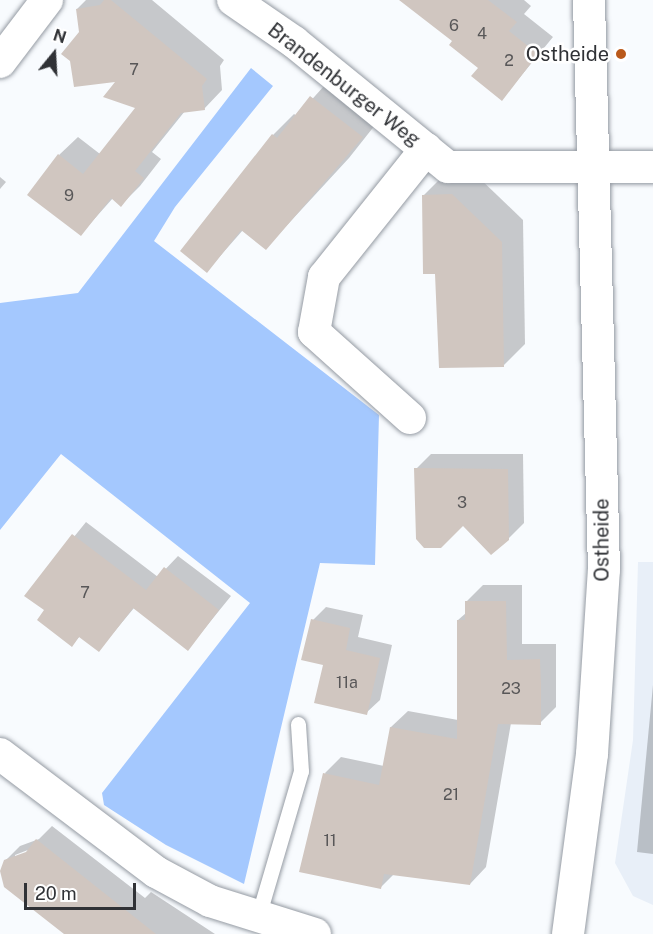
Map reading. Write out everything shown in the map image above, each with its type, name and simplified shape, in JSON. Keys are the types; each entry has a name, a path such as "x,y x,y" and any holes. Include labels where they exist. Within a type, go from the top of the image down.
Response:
{"street":[{"path":"0,62 47,0"},
{"name":"Brandenburger Weg","path":"233,0 294,42 448,167 653,167"},
{"name":"Ostheide","path":"568,934 592,754 604,570 589,0"},
{"name":"Brandenburger Weg","path":"410,418 314,332 324,277 426,149"},
{"path":"0,754 156,872 210,901 315,934"}],"lane":[{"path":"258,917 301,771 298,724"}],"shaded area":[{"path":"251,68 273,86 175,207 154,241 379,415 375,565 320,563 244,884 166,845 104,805 102,793 250,603 61,454 0,530 0,303 78,293"},
{"path":"638,562 653,562 653,905 633,896 615,863 633,740"}],"building":[{"path":"104,0 111,0 207,79 202,86 205,110 181,113 135,171 144,178 121,207 111,198 81,236 27,195 58,154 83,174 135,108 103,97 115,82 74,87 70,61 61,54 79,32 76,9 100,5"},
{"path":"399,0 488,0 517,22 509,31 538,54 502,101 471,76 478,68 449,45 452,41"},
{"path":"310,96 363,137 266,250 241,230 207,273 180,251 272,134 277,138"},
{"path":"452,194 502,242 504,367 439,368 435,274 423,274 422,195"},
{"path":"414,468 508,469 509,540 491,555 463,526 441,548 424,548 416,539"},
{"path":"72,534 146,590 164,567 219,610 188,651 133,608 99,652 79,637 72,647 37,620 44,610 24,596"},
{"path":"465,601 506,601 507,660 540,659 541,684 541,725 498,724 470,885 384,874 381,889 299,872 323,773 379,785 390,727 457,739 457,620 465,620"},
{"path":"311,619 350,628 346,650 380,658 367,715 314,703 323,665 301,660"},
{"path":"36,839 156,934 64,934 4,887 0,871 4,860 26,852"}],"place":[{"name":"Ostheide","path":"621,54"}]}
